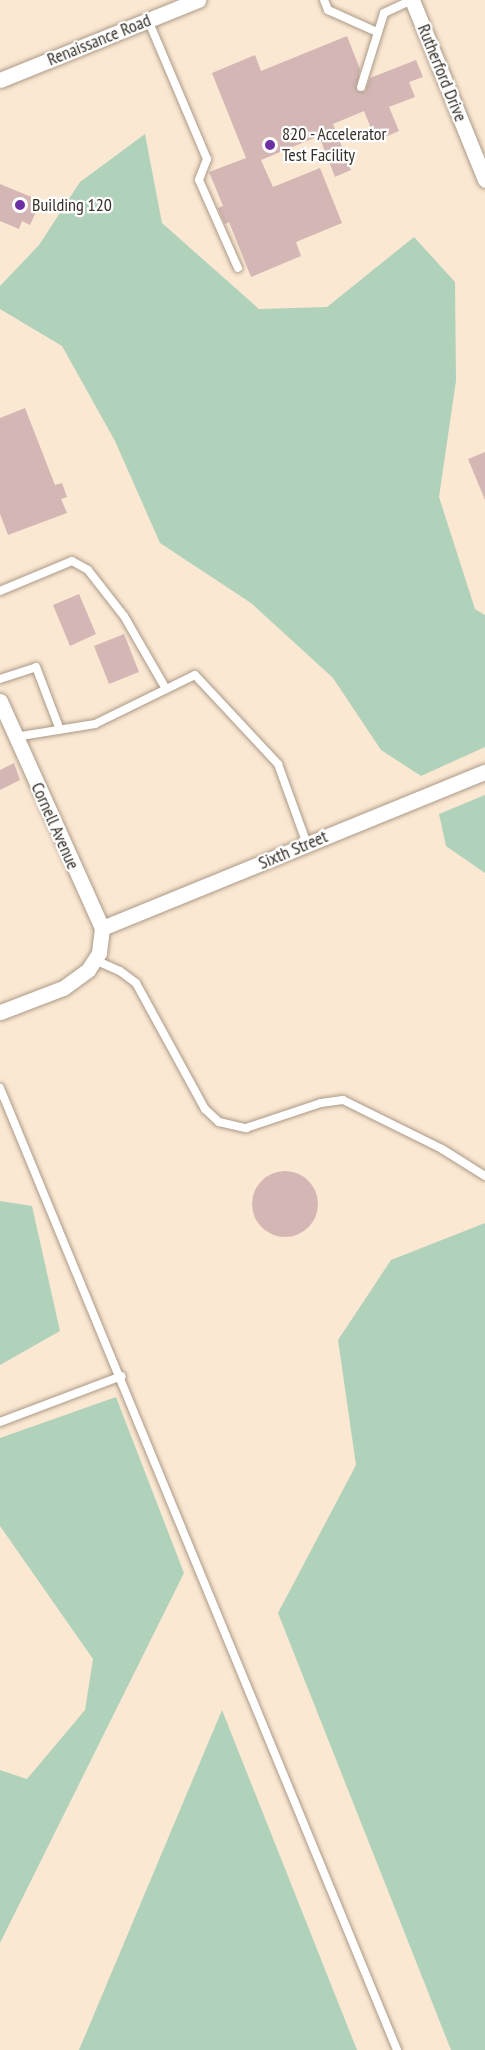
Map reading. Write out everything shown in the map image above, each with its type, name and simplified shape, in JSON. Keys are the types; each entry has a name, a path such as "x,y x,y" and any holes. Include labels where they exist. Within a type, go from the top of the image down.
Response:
{"street":[{"name":"Renaissance Road","path":"0,80 198,0"},
{"name":"Rutherford Drive","path":"412,0 485,178"},
{"name":"Cornell Avenue","path":"0,701 4,720 15,737 102,928"},
{"name":"Sixth Street","path":"102,928 485,772"},
{"path":"0,1012 63,988 88,970 97,956 102,928"}],"lane":[{"path":"324,0 328,10 377,32"},
{"path":"361,87 384,13 412,0"},
{"path":"148,20 207,159 199,180 238,268"},
{"path":"0,591 72,561 88,570 124,616 166,689"},
{"path":"0,679 36,667 60,730"},
{"path":"15,737 95,724 195,675 269,751 278,764 307,844"},
{"path":"97,956 136,984 205,1110 219,1122 246,1128 321,1102 343,1100 442,1149 485,1176"},
{"path":"0,1088 122,1376 397,2050"},
{"path":"0,1422 122,1376"}],"green space":[{"path":"145,134 162,223 259,309 327,307 414,237 455,282 456,381 439,497 475,609 485,615 485,747 421,776 381,750 333,678 251,603 160,543 115,441 62,346 0,309 0,286 39,245 80,182"},
{"path":"485,795 485,873 446,846 439,814"},
{"path":"0,1201 32,1206 60,1331 0,1365"},
{"path":"485,1223 485,2050 451,2050 278,1613 356,1465 338,1340 391,1260"},
{"path":"116,1397 184,1573 0,1943 0,1770 27,1779 85,1710 93,1659 0,1526 0,1438"},
{"path":"222,1710 357,2050 79,2050"}],"building":[{"name":"820 - Accelerator Test Facility","path":"347,36 360,69 357,91 365,91 370,78 416,60 423,77 409,82 415,97 389,107 399,131 376,141 364,111 333,124 351,170 335,177 319,136 261,160 273,187 320,168 342,223 296,242 301,256 251,277 229,222 225,224 218,208 223,206 209,172 246,158 212,73 255,55 261,71"},
{"name":"Building 120","path":"0,184 41,201 30,225 22,221 19,229 0,221"},
{"path":"25,408 55,485 62,483 67,497 61,499 67,513 8,535 0,514 0,418"},
{"path":"485,452 485,500 468,459"},
{"path":"79,594 96,634 70,646 53,605"},
{"path":"124,634 139,672 109,684 94,646"},
{"path":"14,763 20,780 0,790 0,770"},
{"path":"285,1171 298,1174 308,1181 315,1191 318,1204 315,1217 308,1227 298,1234 285,1237 272,1234 262,1227 255,1217 252,1204 255,1191 262,1181 272,1174"}],"place":[{"name":"820 - Accelerator Test Facility","path":"270,145"},
{"name":"Building 120","path":"20,205"}]}
